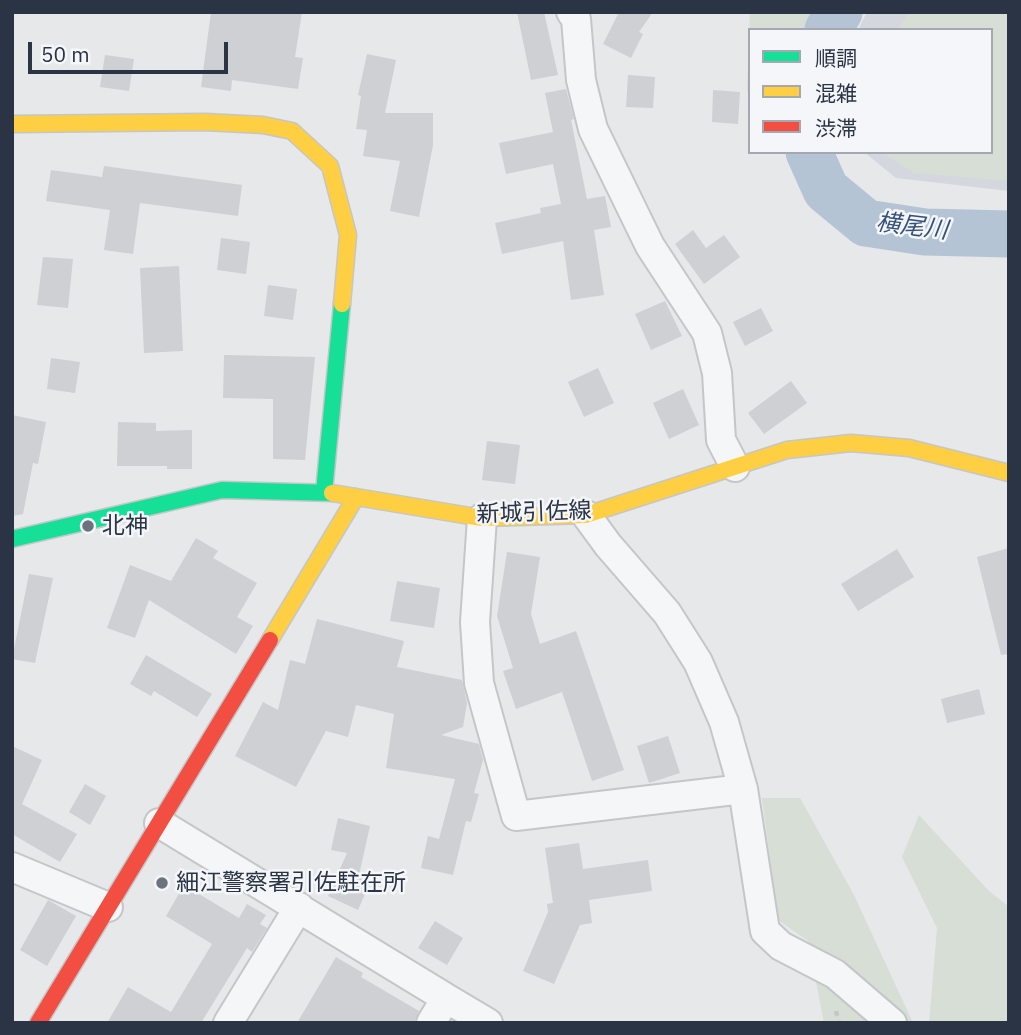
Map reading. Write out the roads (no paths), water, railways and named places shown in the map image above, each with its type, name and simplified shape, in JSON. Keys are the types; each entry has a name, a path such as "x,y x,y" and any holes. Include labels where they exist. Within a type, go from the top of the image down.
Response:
{"street":[{"path":"575,15 581,80 593,129 650,246 707,333 717,373 721,440 735,467"},
{"path":"12,124 205,122 263,125 292,131 330,166 348,235 324,492"},
{"name":"新城引佐線","path":"12,539 222,490 324,492 482,518 586,515 786,450 851,443 909,448 1009,473"},
{"path":"38,1023 356,497"},
{"path":"586,515 667,613 698,662 724,722 743,789 765,930 781,946 835,974 892,1023"},
{"path":"482,518 475,622 479,683 516,817 743,789"},
{"path":"159,823 488,1023"},
{"path":"12,867 108,907"},
{"path":"228,1023 299,907"},
{"path":"431,1023 446,998"}],"waterway":[{"name":"横尾川","path":"829,28 839,12"},
{"name":"横尾川","path":"810,154 826,190 866,223 925,232 1009,234"}],"place":[{"name":"北神","path":"88,526"},
{"name":"細江警察署引佐駐在所","path":"162,883"}]}
